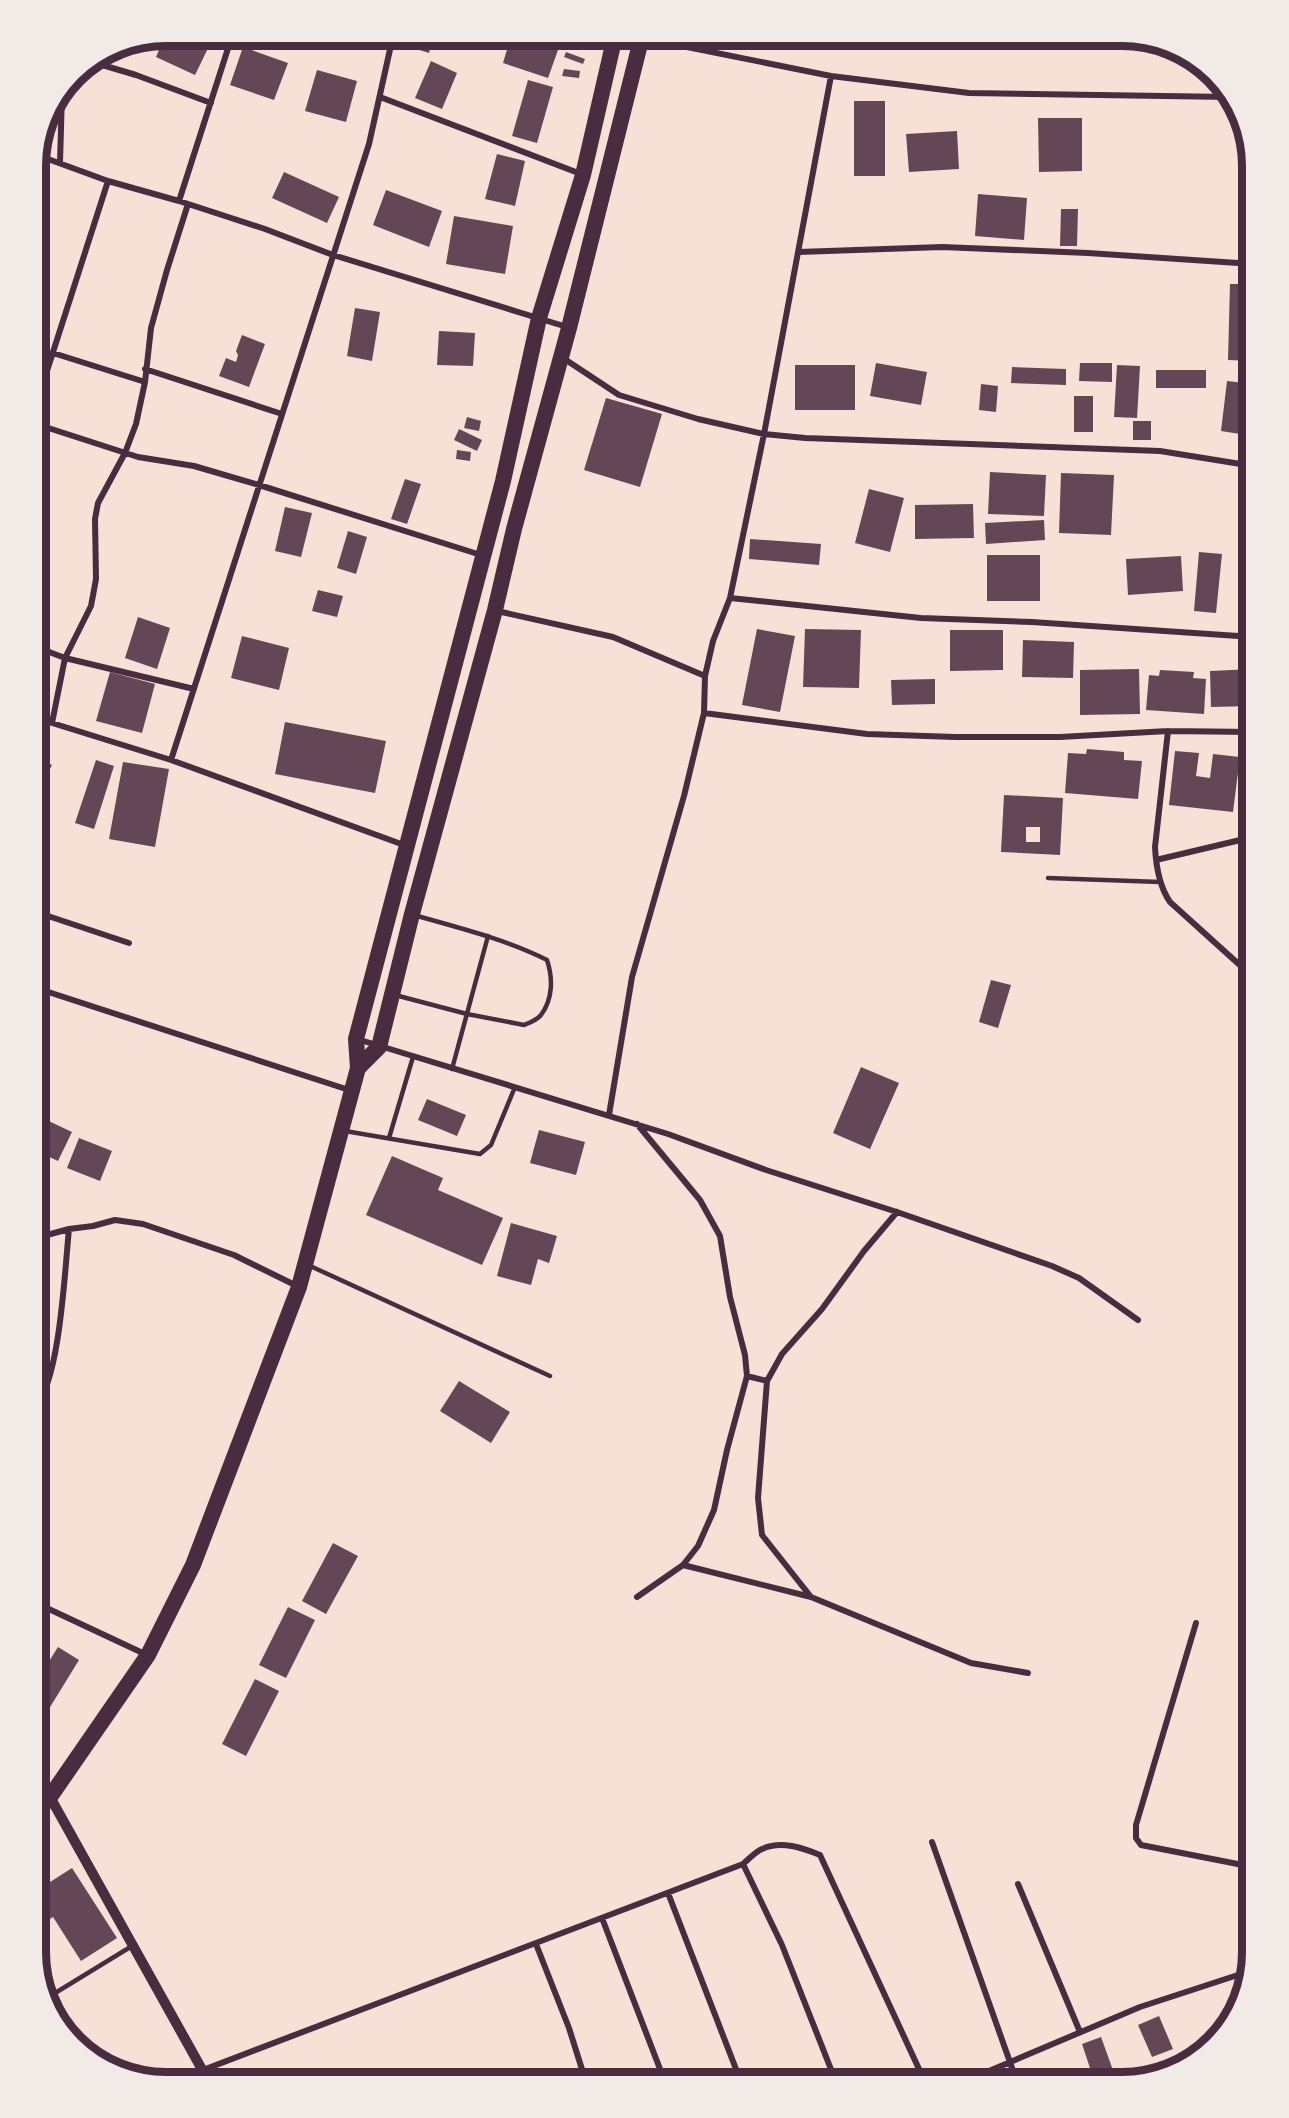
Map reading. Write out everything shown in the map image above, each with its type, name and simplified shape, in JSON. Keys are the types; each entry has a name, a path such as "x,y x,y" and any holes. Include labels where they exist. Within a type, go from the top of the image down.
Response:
{"highway":[{"path":"46,1801 148,1655 193,1565 299,1287 358,1068 356,1039 483,556 539,318 583,175 612,47"},
{"path":"358,1068 379,1047 412,914 569,328 638,47"},
{"path":"588,147 612,151"}],"street":[{"path":"179,201 229,47"},
{"path":"171,760 369,144 391,47"},
{"path":"690,47 831,76 969,93 1220,97"},
{"path":"103,65 211,103"},
{"path":"609,1115 632,977 684,796 704,713 705,676 713,641 730,598 764,434 831,76"},
{"path":"380,97 583,175"},
{"path":"60,164 62,109"},
{"path":"47,159 108,181 188,204 333,255 569,328"},
{"path":"47,372 108,181"},
{"path":"52,723 64,658 91,606 93,597 96,579 95,519 98,503 125,453 136,424 145,382 151,328 188,204"},
{"path":"799,252 942,247 1088,253 1242,263"},
{"path":"53,353 145,382"},
{"path":"561,356 619,395 698,419 764,434 805,438 1160,451 1242,464"},
{"path":"145,369 282,414"},
{"path":"47,428 138,457 194,466 259,485 483,556"},
{"path":"730,598 921,618 1032,622 1242,636"},
{"path":"495,610 613,637 705,676"},
{"path":"47,651 64,658 194,689"},
{"path":"704,713 867,734 1060,737 1168,731 1242,732"},
{"path":"47,721 171,760 406,846"},
{"path":"1168,731 1155,847 1162,891 1170,902 1242,967"},
{"path":"1156,860 1242,840"},
{"path":"47,916 129,943"},
{"path":"47,991 352,1091"},
{"path":"356,1039 668,1134 766,1170 897,1212 1052,1266 1079,1278 1138,1320"},
{"path":"636,1124 700,1200 720,1236 730,1297 745,1354 747,1376 714,1510 698,1546 683,1565 638,1597"},
{"path":"811,1597 762,1535 758,1498 767,1381 782,1354 822,1308 864,1251 897,1212"},
{"path":"46,1235 115,1220 143,1224 234,1255 299,1287"},
{"path":"46,1385 54,1363 69,1229"},
{"path":"747,1376 767,1381"},
{"path":"683,1565 811,1597 971,1663 1028,1673"},
{"path":"46,1608 148,1655"},
{"path":"1196,1623 1136,1825 1136,1838 1141,1845 1242,1865"},
{"path":"50,1797 203,2070 743,1864 762,1849 777,1845 805,1850 820,1856 920,2072"},
{"path":"932,1842 1013,2072"},
{"path":"743,1864 782,1945 832,2072"},
{"path":"1017,1884 1080,2032"},
{"path":"668,1893 737,2072"},
{"path":"602,1918 661,2072"},
{"path":"536,1944 569,2028 583,2071"},
{"path":"987,2072 1140,2007 1240,1974"}],"lane":[{"path":"1048,878 1160,882"},
{"path":"392,994 524,1026 540,1017 552,990 552,974 547,960 530,951 488,936 412,914"},
{"path":"452,1069 488,936"},
{"path":"389,1138 413,1057"},
{"path":"342,1130 480,1154 491,1145 515,1087"},
{"path":"306,1264 550,1376"},
{"path":"54,1993 133,1945"}],"building":[{"path":"160,47 209,47 195,75 156,57"},
{"path":"243,47 288,63 274,100 230,85"},
{"path":"410,47 430,47 429,53"},
{"path":"508,47 559,47 548,78 503,63"},
{"path":"572,47 588,47 588,50"},
{"path":"566,52 585,59 583,64 564,57"},
{"path":"431,61 457,73 442,109 415,98"},
{"path":"564,69 580,71 579,78 562,76"},
{"path":"317,70 357,81 346,122 305,111"},
{"path":"528,80 553,87 537,143 512,136"},
{"path":"854,101 885,101 885,176 854,176"},
{"path":"1038,118 1082,118 1082,171 1039,172"},
{"path":"957,131 959,169 909,172 906,134"},
{"path":"497,154 525,161 515,206 485,199"},
{"path":"284,172 339,197 327,223 272,198"},
{"path":"386,190 442,211 429,247 373,225"},
{"path":"978,194 1027,198 1024,240 975,236"},
{"path":"1061,209 1078,209 1077,246 1060,246"},
{"path":"454,216 513,226 505,274 446,264"},
{"path":"1230,284 1242,284 1242,361 1228,360"},
{"path":"355,308 380,312 372,361 347,356"},
{"path":"439,331 475,333 473,366 437,365"},
{"path":"242,335 265,344 249,387 219,376 226,358 236,362 238,355 236,351"},
{"path":"876,363 927,372 921,405 870,396"},
{"path":"1080,363 1112,363 1112,382 1079,381"},
{"path":"795,365 855,365 855,410 795,410"},
{"path":"1117,365 1140,366 1137,418 1114,417"},
{"path":"1012,367 1066,369 1066,385 1011,383"},
{"path":"1156,370 1206,370 1206,388 1156,388"},
{"path":"1227,381 1242,383 1242,434 1221,431"},
{"path":"981,384 998,386 996,412 979,410"},
{"path":"1074,396 1093,396 1093,432 1074,432"},
{"path":"606,398 662,414 640,487 584,470"},
{"path":"467,417 481,421 479,431 464,428"},
{"path":"1133,421 1151,421 1151,440 1133,440"},
{"path":"459,429 482,440 477,451 454,440"},
{"path":"457,450 471,452 470,461 456,459"},
{"path":"990,472 1046,475 1044,516 988,514"},
{"path":"1061,473 1114,475 1111,535 1059,533"},
{"path":"405,479 421,484 407,524 391,519"},
{"path":"869,489 904,498 890,552 855,543"},
{"path":"973,504 974,538 915,539 915,505"},
{"path":"285,507 312,513 301,557 275,551"},
{"path":"1044,520 1045,540 986,544 985,523"},
{"path":"348,531 367,537 356,574 337,568"},
{"path":"750,539 821,544 819,565 749,559"},
{"path":"1199,552 1222,554 1216,613 1194,611"},
{"path":"987,555 1040,555 1040,601 987,601"},
{"path":"1181,556 1183,591 1128,595 1126,559"},
{"path":"318,590 343,596 337,617 312,611"},
{"path":"138,617 170,628 157,669 125,658"},
{"path":"757,629 795,636 780,712 742,705"},
{"path":"805,629 861,630 859,688 803,687"},
{"path":"950,630 1003,630 1003,670 950,671"},
{"path":"242,636 289,648 279,690 231,678"},
{"path":"1023,640 1074,642 1073,678 1022,677"},
{"path":"1139,669 1140,714 1080,715 1080,670"},
{"path":"1160,670 1194,672 1193,678 1206,679 1204,714 1146,710 1149,675 1159,676"},
{"path":"1242,670 1242,706 1211,707 1210,671"},
{"path":"110,672 155,684 142,733 96,721"},
{"path":"935,679 935,704 892,705 891,680"},
{"path":"285,722 386,741 375,793 275,774"},
{"path":"1087,749 1124,752 1124,760 1142,761 1138,799 1065,793 1068,753 1086,754"},
{"path":"1175,751 1199,753 1196,776 1210,778 1213,754 1240,757 1233,812 1169,805"},
{"path":"96,760 114,766 94,829 75,823"},
{"path":"47,762 52,765 47,775"},
{"path":"123,762 169,769 155,847 109,839"},
{"path":"1004,795 1063,798 1060,855 1001,852","holes":["1026,827 1040,827 1040,842 1026,842"]},
{"path":"991,980 1011,985 998,1028 979,1022"},
{"path":"861,1067 899,1083 870,1149 833,1133"},
{"path":"427,1099 466,1115 457,1136 418,1120"},
{"path":"46,1120 72,1132 58,1161 46,1156"},
{"path":"539,1130 585,1142 576,1175 530,1163"},
{"path":"79,1138 112,1151 100,1181 67,1168"},
{"path":"392,1156 443,1178 438,1190 503,1218 482,1265 366,1215"},
{"path":"511,1223 557,1236 549,1263 538,1259 531,1285 497,1276"},
{"path":"459,1381 510,1412 491,1443 440,1411"},
{"path":"333,1543 358,1556 326,1614 302,1601"},
{"path":"288,1607 315,1620 286,1678 259,1665"},
{"path":"58,1647 79,1660 46,1714 46,1666"},
{"path":"255,1679 279,1691 246,1756 222,1744"},
{"path":"72,1868 117,1938 81,1961 53,1917 46,1921 46,1885"},
{"path":"1159,2016 1173,2049 1152,2057 1138,2025"},
{"path":"1101,2037 1114,2072 1091,2072 1082,2044"}]}
